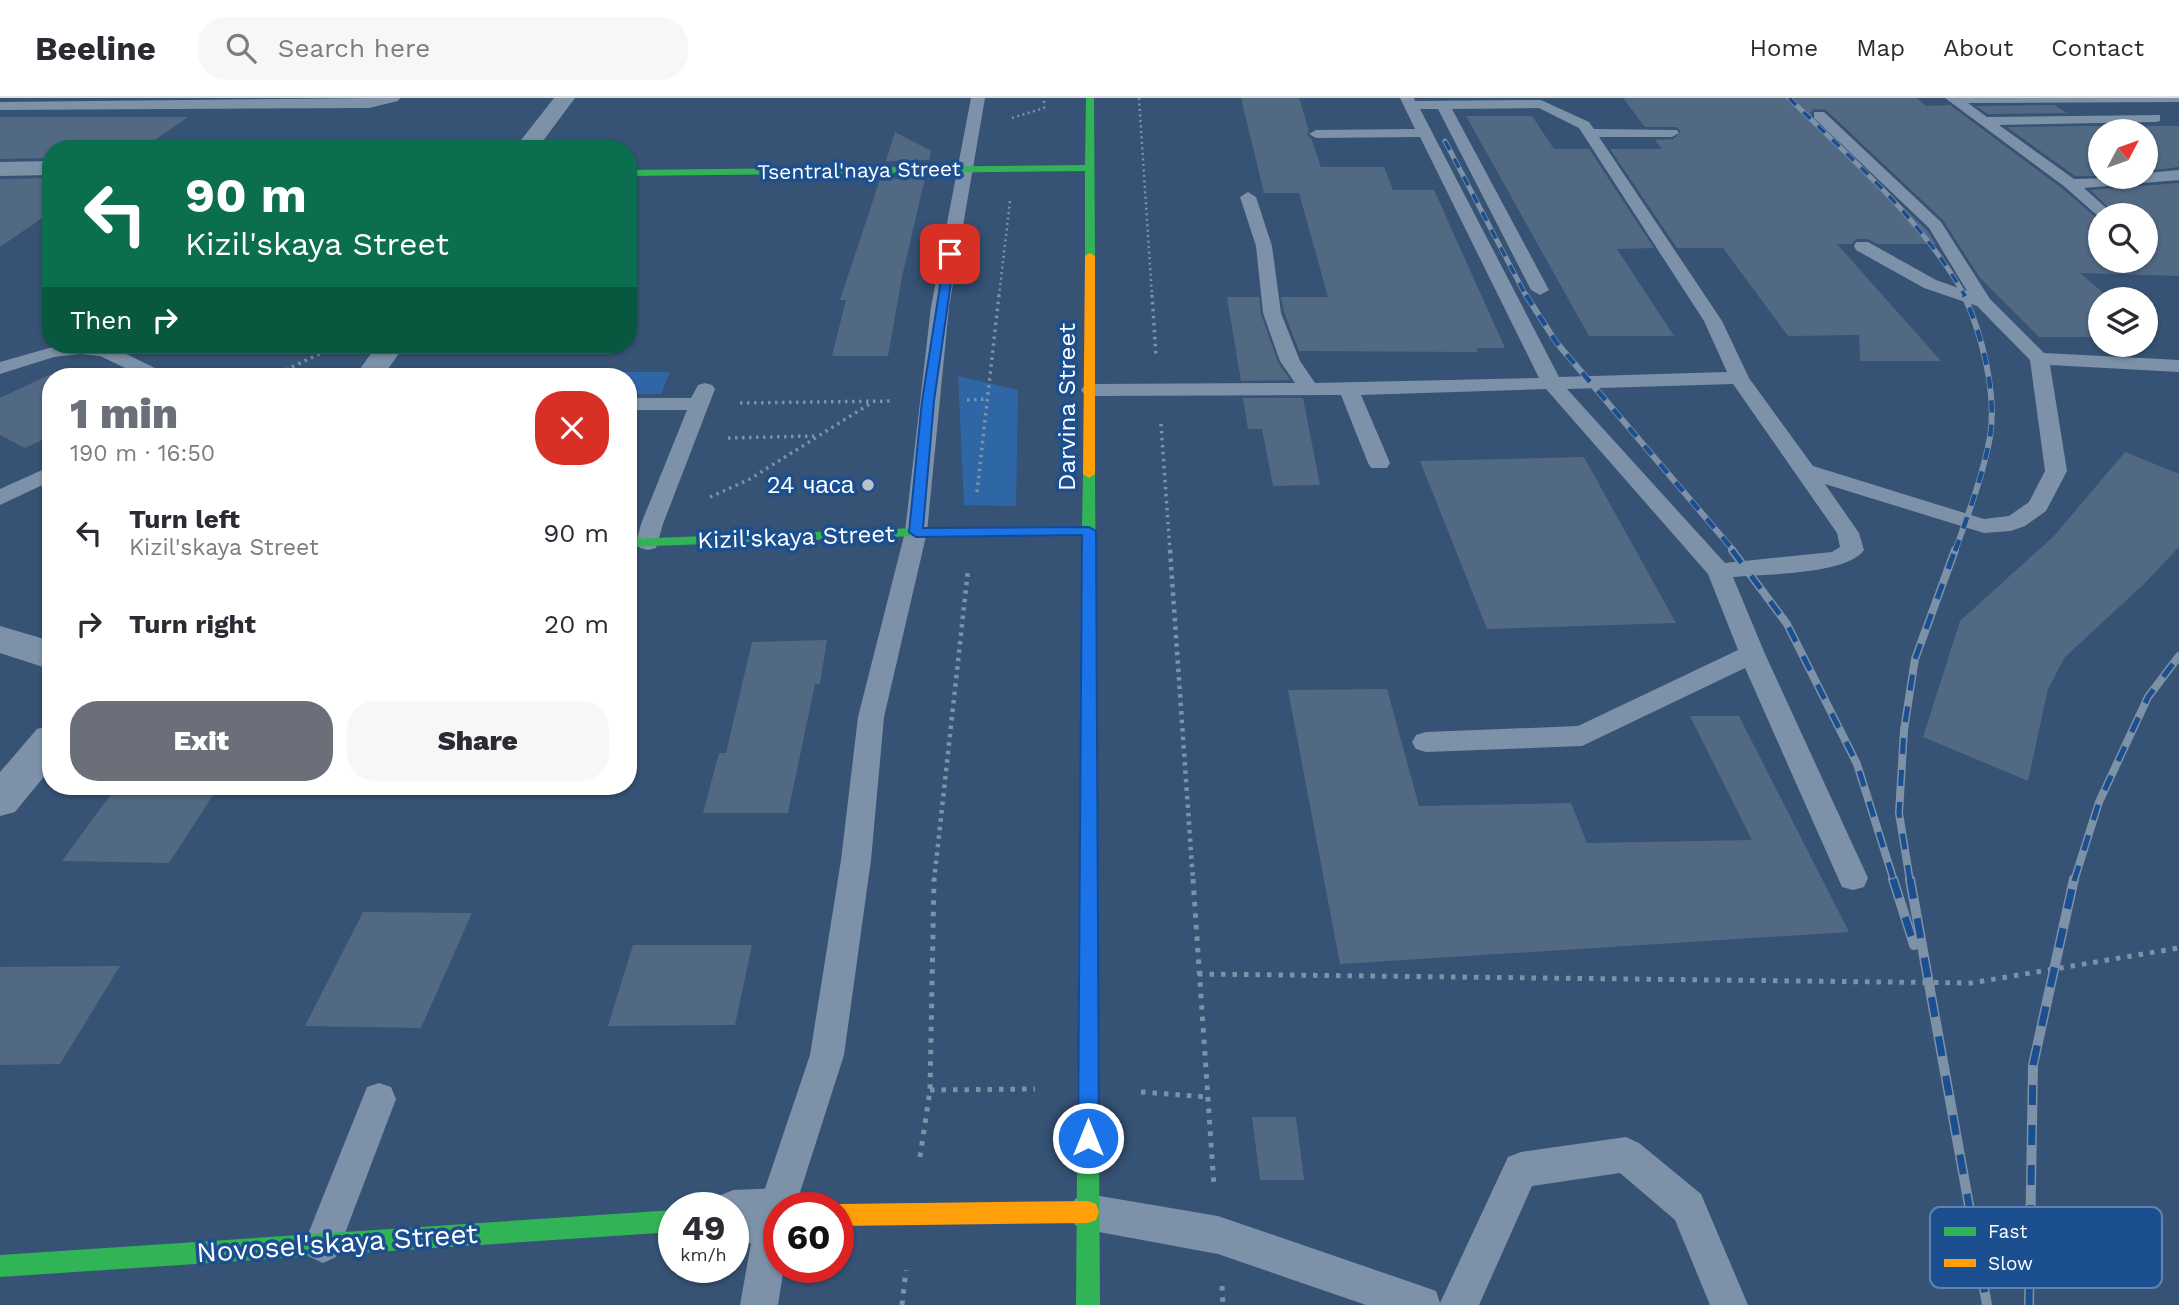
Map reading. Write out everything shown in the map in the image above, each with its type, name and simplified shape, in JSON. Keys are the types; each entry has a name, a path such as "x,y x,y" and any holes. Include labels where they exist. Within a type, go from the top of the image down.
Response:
{"main road":[{"name":"Darvina Street","path":"1088,1305 1090,98"},
{"name":"Tsentral'naya Street","path":"637,173 1090,168"},
{"name":"Kizil'skaya Street","path":"643,536 1089,531"},
{"path":"854,1215 1088,1212"},
{"name":"Novosel'skaya Street","path":"0,1266 658,1222"}],"street":[{"path":"532,140 565,98"},
{"path":"0,169 42,168"},
{"path":"0,639 42,654"},
{"path":"0,800 42,755"}],"lane":[{"path":"0,105 11,98"},
{"path":"0,105 258,101 369,104 393,98"},
{"path":"760,1305 762,1215 827,1055 856,860 871,717 916,532 940,307 978,98"},
{"path":"1953,98 2179,98"},
{"path":"1953,98 2071,184 2092,203"},
{"path":"1409,102 1443,105 1548,101 1584,125 1713,321 1739,378 1848,533 1852,550 1837,559 1719,571"},
{"path":"1409,102 1553,385 1719,571 1752,654 1853,878"},
{"path":"1443,105 1540,290"},
{"path":"1805,471 1984,526 2003,526 2017,521 2038,506 2056,471 2039,359 1983,302 1935,225 1819,115"},
{"path":"1983,121 2155,118"},
{"path":"1589,133 1672,132"},
{"path":"1316,134 1425,133"},
{"path":"2071,184 2179,175"},
{"path":"1248,197 1264,246 1272,313 1290,361 1309,389"},
{"path":"1862,246 1930,284 1983,302"},
{"path":"0,368 54,354"},
{"path":"110,354 139,368"},
{"path":"2039,359 2179,366"},
{"path":"1091,390 1349,389 1739,378"},
{"path":"1349,389 1379,463"},
{"path":"637,403 702,396 643,536"},
{"path":"0,498 42,477"},
{"path":"1426,742 1582,736 1752,654"},
{"path":"323,1244 379,1099"},
{"path":"1459,1305 1521,1170 1626,1155 1688,1207 1729,1305"},
{"path":"1088,1212 1218,1235 1422,1305"}],"path":[{"path":"1012,118 1044,108 1044,98"},
{"path":"1139,98 1223,1305"},
{"path":"902,1305 930,1090 932,899 1013,168 1006,149 1013,108"},
{"path":"290,368 319,354"},
{"path":"702,396 873,401 987,399"},
{"path":"643,536 750,479 873,401"},
{"path":"685,438 816,436"},
{"path":"1198,974 1971,983 2179,948"}],"shaded area":[{"path":"637,372 670,372 661,394 637,394"},
{"path":"958,376 1018,390 1016,506 964,505"}],"building":[{"path":"1241,98 1299,98 1309,131 1307,135 1311,138 1321,167 1384,167 1393,190 1434,190 1505,348 1476,348 1478,352 1299,351 1281,297 1328,297 1299,193 1264,193"},
{"path":"1623,98 1917,98 1926,106 1950,105 2088,211 2088,273 2158,273 2158,203 2104,203 2090,190 2158,189 2158,185 2179,183 2179,276 2080,273 2096,287 2088,287 2088,337 2039,337 1980,278 1943,220 1826,110 1814,109 1811,112 1812,120 1927,230 1936,244 1877,244 1868,239 1856,239 1852,244 1837,244 1941,361 1860,361 1859,335 1788,336 1723,248 1677,248 1610,149 1662,149 1655,140 1673,139 1681,132 1677,127 1645,127"},
{"path":"2054,105 2067,113 1988,114 1976,106"},
{"path":"1466,116 1532,116 1554,149 1589,149 1654,248 1617,249 1674,336 1589,336"},
{"path":"0,117 188,117 155,140 42,140 42,158 0,159"},
{"path":"2088,126 2088,176 2075,176 2007,127"},
{"path":"2158,126 2179,126 2179,167 2158,170"},
{"path":"895,132 931,151 929,160 886,161"},
{"path":"42,178 42,218 0,247 0,179"},
{"path":"925,178 902,277 888,356 832,356 846,300 840,300 880,179"},
{"path":"1227,297 1259,297 1261,314 1278,362 1290,380 1241,381"},
{"path":"42,378 42,440 25,448 0,435 0,398"},
{"path":"1243,398 1303,398 1320,485 1273,486 1262,429 1248,429"},
{"path":"2125,452 2179,474 2179,547 2143,585 2065,657 2048,689 2028,781 1923,737 1960,621 2054,536"},
{"path":"1584,457 1676,623 1487,629 1420,461"},
{"path":"827,640 820,684 815,684 788,813 703,813 719,753 726,753 752,642"},
{"path":"1387,689 1419,806 1571,803 1587,843 1752,840 1690,716 1739,716 1849,932 1340,964 1288,690"},
{"path":"110,795 213,795 169,863 62,861"},
{"path":"363,912 472,913 421,1028 305,1026"},
{"path":"633,945 752,945 735,1025 608,1026"},
{"path":"120,966 60,1064 0,1065 0,967"},
{"path":"1252,1117 1296,1117 1304,1180 1260,1180"}],"railway":[{"path":"1789,98 1907,215 1965,296"},
{"path":"1445,141 1526,296"},
{"path":"1526,295 1556,342 1734,551"},
{"path":"1955,551 1975,495 1992,420 1990,383 1982,346 1964,295"},
{"path":"1732,550 1787,624 1857,764 1894,881"},
{"path":"1910,881 1899,813 1904,730 1915,659 1955,550"},
{"path":"2074,881 2099,802 2148,697 2179,656"},
{"path":"1893,879 1914,945"},
{"path":"1910,879 1969,1207"},
{"path":"2031,1207 2033,1065 2074,879"},
{"path":"1984,1288 1987,1305"},
{"path":"2029,1288 2029,1305"}],"traffic: fast":[{"path":"1090,98 1090,256"},
{"path":"637,173 1090,168"},
{"path":"1088,1305 1089,474"},
{"path":"637,543 916,532 1089,531"},
{"path":"0,1266 658,1222"}],"traffic: slow":[{"path":"1089,474 1090,256"},
{"path":"854,1215 1088,1212"}],"place":[{"name":"24 часа","path":"868,485"}],"route":[{"path":"950,254 928,401 916,532 1089,531 1088,1138"}]}
